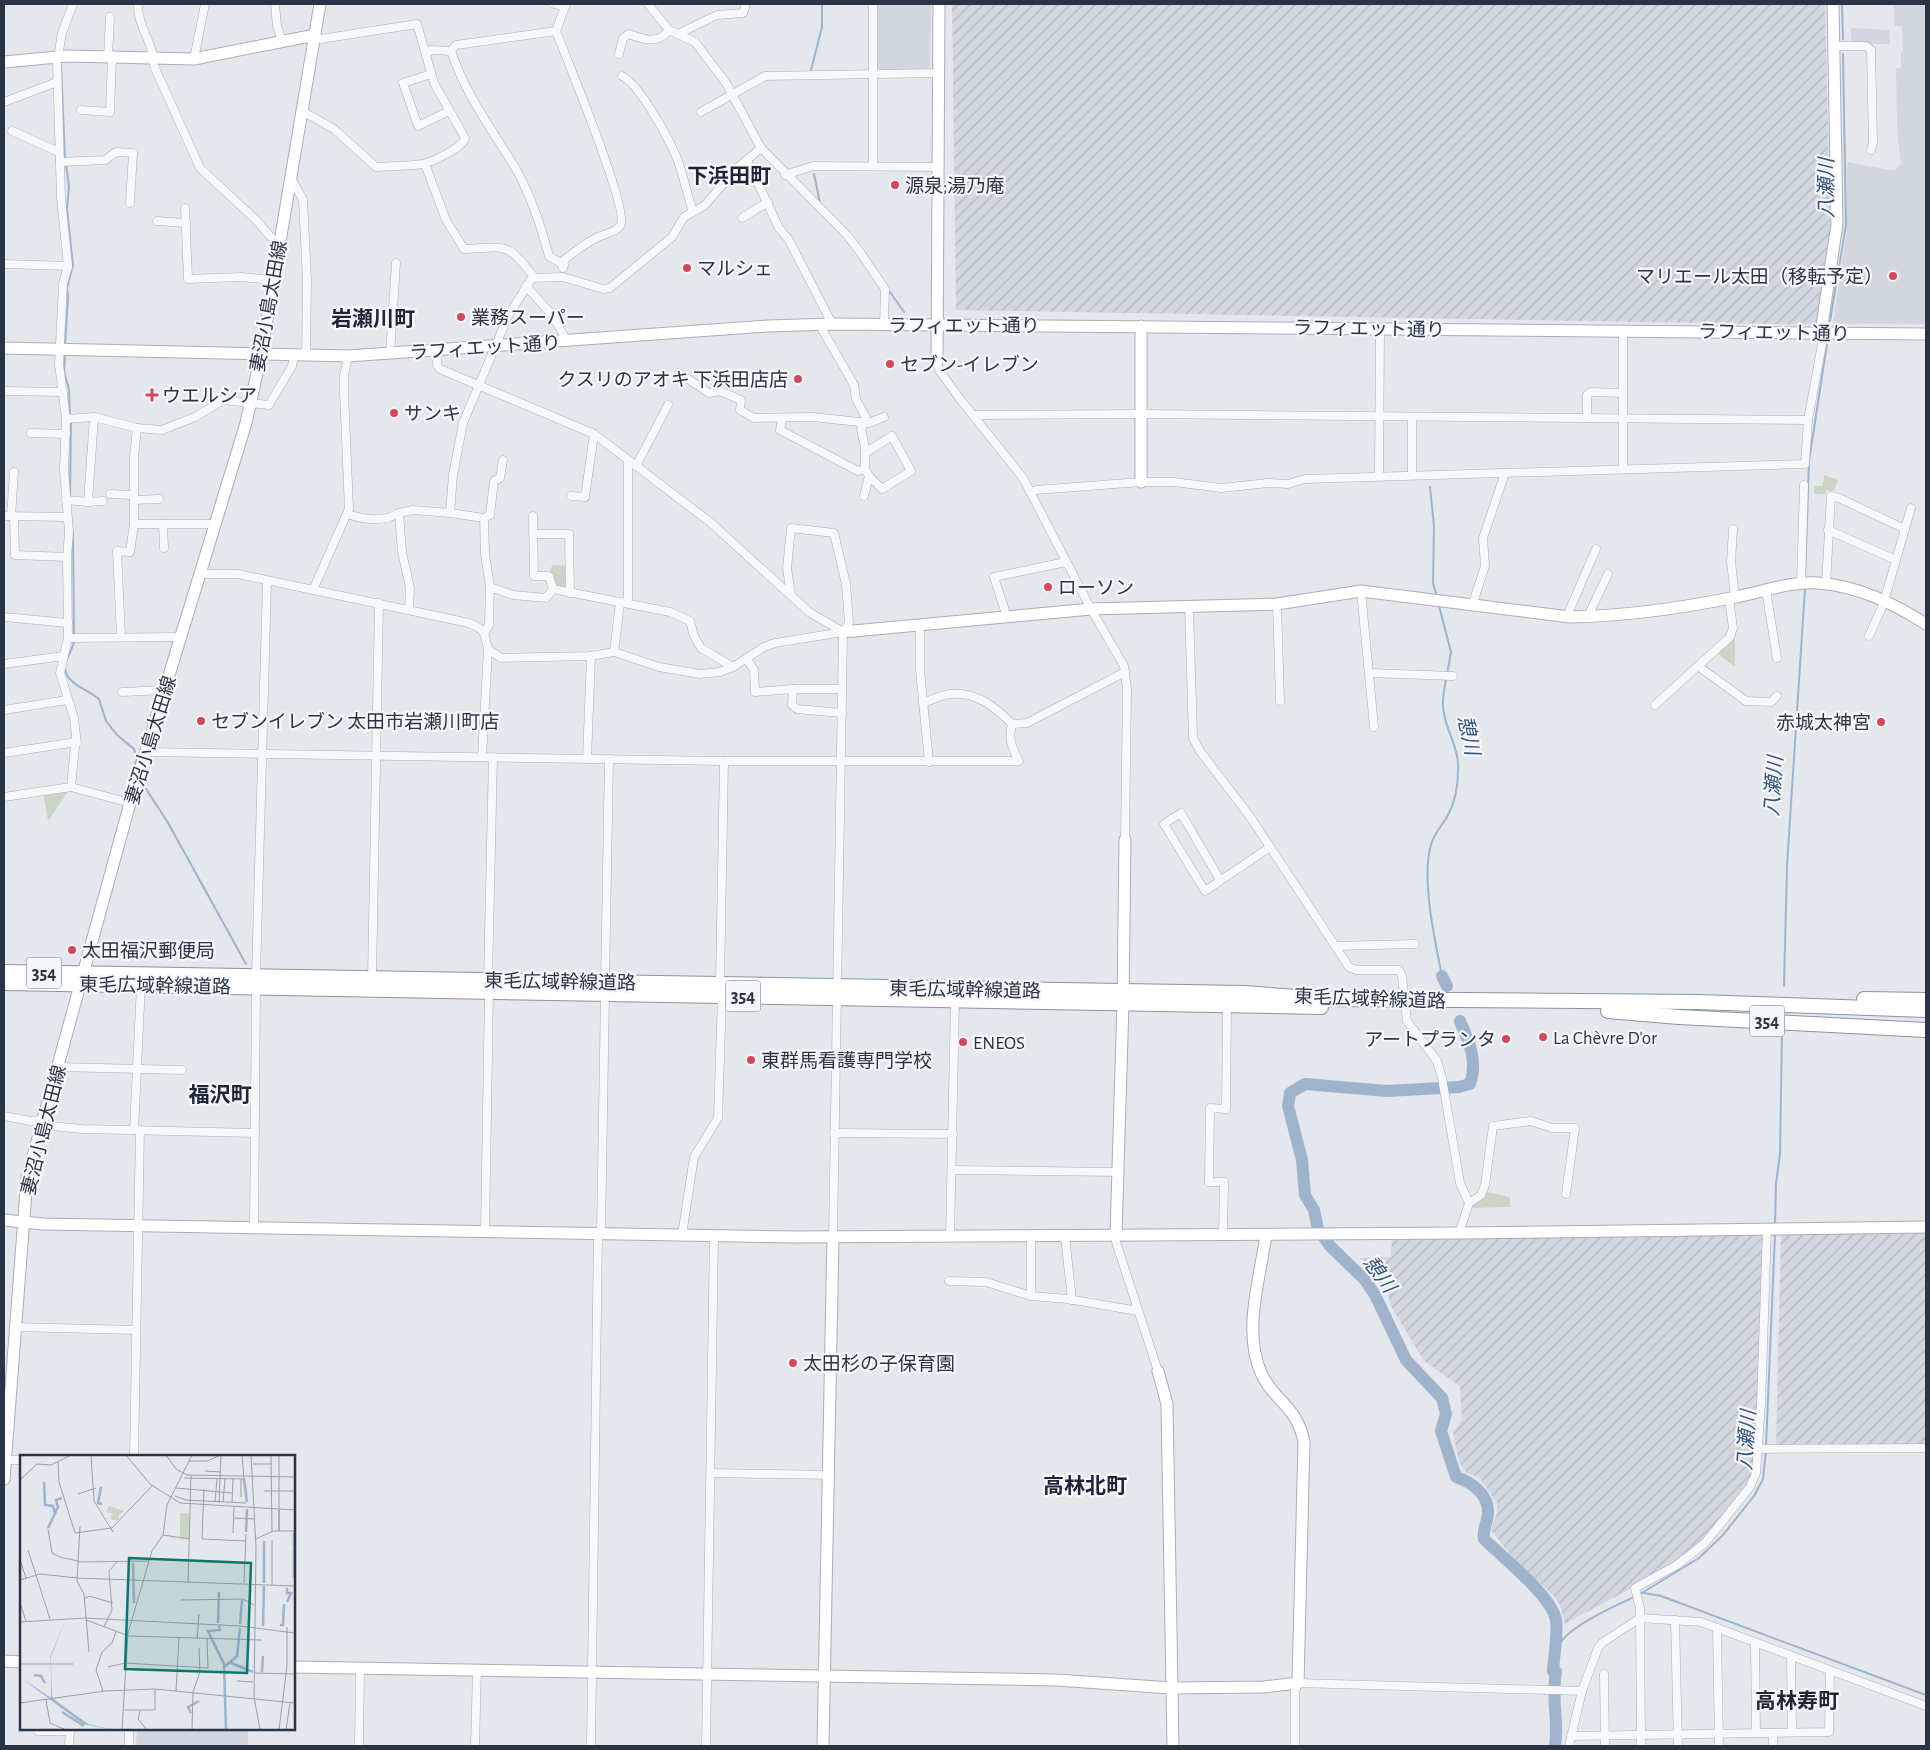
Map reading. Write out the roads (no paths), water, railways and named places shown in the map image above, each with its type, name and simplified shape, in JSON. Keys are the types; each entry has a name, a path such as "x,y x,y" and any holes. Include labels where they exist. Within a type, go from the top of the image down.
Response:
{"highway":[{"name":"東毛広域幹線道路","path":"4,972 141,985 372,978 489,986"},
{"name":"東毛広域幹線道路","path":"4,983 83,979 1123,998 1227,1005 1631,1001 1716,1002 1926,1010"},
{"name":"東毛広域幹線道路","path":"836,992 955,1000 1123,998 1244,993 1404,1004 1608,1011 1771,1012 1926,1020"},
{"name":"354","path":"1631,1001 1681,995 1926,1000"},
{"name":"354","path":"1608,1011 1679,1018 1926,1030"}],"street":[{"path":"71,787 77,742 74,718 60,673 68,638 68,517 64,470 66,419 60,373 60,350 63,284 68,266 59,152 57,82 58,56 62,33 73,4"},
{"path":"138,4 138,17 154,52 154,66 200,168 254,218 278,245"},
{"path":"194,59 205,4"},
{"path":"275,4 277,26 282,41"},
{"name":"妻沼小島太田線","path":"4,1480 14,1327 28,1178 130,803 216,524 250,403 261,355 320,4"},
{"path":"554,4 565,5 556,31 614,183 622,219 621,225 617,229 595,238 564,260 563,277"},
{"path":"648,4 669,30 695,42 732,95 761,148 847,235 860,252 885,290 884,324"},
{"path":"678,34 717,15 743,13 746,4"},
{"path":"873,166 874,4"},
{"path":"939,4 937,362 939,370 973,416 1013,464 1030,492 1091,610 1124,666 1125,672 1123,998 1116,1242 1167,1404 1173,1746"},
{"path":"1030,492 1140,482 1174,482 1221,488 1268,482 1288,484 1305,479 1378,476 1805,464 1808,420 1822,344 1837,224 1833,4"},
{"path":"81,110 110,112 110,17"},
{"path":"4,62 58,56 194,59 282,41 418,24 432,74 465,138 460,146 425,164 376,167 334,129 302,112"},
{"path":"619,54 622,38 629,34 658,40 669,30"},
{"path":"451,51 456,45 556,31"},
{"path":"1834,46 1866,46 1871,50 1873,143 1871,150"},
{"path":"426,55 431,50 451,51"},
{"path":"451,51 458,70 483,117 517,171 538,217 549,256 564,265"},
{"path":"701,112 765,76 938,73"},
{"path":"432,74 403,83 418,126 450,111"},
{"path":"622,76 630,80 639,90 676,156 693,212"},
{"path":"4,102 57,82"},
{"path":"12,132 59,152"},
{"path":"450,513 457,447 463,423 508,316 526,286 534,277 563,277 603,289 610,288 672,237 680,222 704,206 736,169 761,148"},
{"path":"60,162 105,160 116,152 133,152 130,203"},
{"path":"747,160 779,228 789,240 832,324"},
{"path":"425,164 446,220 464,248 502,247 513,251 534,277"},
{"path":"786,175 813,166 938,167"},
{"path":"66,419 94,417 137,428 162,430 195,417 223,400 269,405 300,356 306,279 303,200 290,176"},
{"path":"742,218 768,202"},
{"path":"185,208 188,279 241,277 273,280"},
{"path":"157,221 186,223"},
{"path":"390,354 396,263"},
{"path":"4,264 68,266"},
{"path":"526,286 552,315 567,341"},
{"path":"819,324 854,385 856,398 866,418 861,429 867,472 864,496"},
{"name":"ラフィエット通り","path":"4,348 348,356 819,324 1926,334"},
{"path":"1140,482 1141,326"},
{"path":"1378,476 1380,328"},
{"path":"1623,330 1623,469"},
{"path":"437,350 437,364 440,369 594,434 710,522 809,612 844,632"},
{"path":"313,590 342,521 348,514 344,376 348,356"},
{"path":"678,373 709,393 720,391 741,400 740,410 754,418 813,417 869,423 884,416"},
{"path":"4,391 63,392"},
{"path":"1587,418 1587,395 1591,392 1623,393"},
{"path":"636,466 668,405"},
{"path":"973,416 1141,414 1808,420"},
{"path":"88,502 94,417"},
{"path":"1412,417 1412,475"},
{"path":"782,418 780,430 851,468 867,472 882,489 911,472 892,436 865,453"},
{"path":"121,637 117,550 130,552 134,524 134,457 137,428"},
{"path":"31,433 66,434"},
{"path":"571,496 585,497 594,434"},
{"path":"348,514 364,520 394,516 413,510 484,518 490,515 494,481 500,478 503,460"},
{"path":"620,603 627,602 628,598 628,460"},
{"path":"14,472 10,516 14,555 67,557"},
{"path":"1472,606 1485,566 1483,538 1505,473"},
{"path":"1801,584 1804,485"},
{"path":"110,494 159,499"},
{"path":"1826,584 1830,498 1834,496 1905,529"},
{"path":"66,500 103,501"},
{"path":"1869,636 1883,605 1911,508"},
{"path":"399,513 402,552 410,588 409,610"},
{"path":"10,516 68,517"},
{"path":"533,516 534,576 549,576 553,589"},
{"path":"482,756 488,649 485,632 489,625 490,587 486,561 484,518"},
{"path":"134,524 216,524"},
{"path":"163,524 164,548"},
{"path":"791,595 787,568 791,528 834,533 846,584 849,623 844,632 842,689 830,1475 823,1746"},
{"path":"1655,705 1732,634 1731,562 1733,529"},
{"path":"1828,530 1896,560"},
{"path":"533,534 569,534 570,593"},
{"path":"1567,616 1596,549"},
{"path":"1007,617 994,577 1066,562"},
{"path":"201,574 238,574 470,622 485,632"},
{"path":"1588,616 1608,574"},
{"path":"254,1228 256,982 261,870 261,754 267,581"},
{"path":"488,649 501,658 591,656 614,652 659,667 689,673 720,672 733,667 764,647 775,643 844,632 1091,610 1277,604 1361,592 1472,606 1567,616 1588,616 1732,598 1801,584 1826,584 1883,600 1926,624"},
{"path":"490,587 513,595 546,598 553,589"},
{"path":"553,589 670,612 686,618 690,621 694,636 701,648 733,667"},
{"path":"1766,590 1777,658"},
{"path":"1361,592 1366,662 1370,673 1374,727"},
{"path":"614,652 620,603"},
{"path":"372,978 379,604"},
{"path":"1277,604 1280,701"},
{"path":"1189,607 1193,738 1200,751 1229,788 1270,848 1349,967 1356,970 1399,970 1402,976 1407,1021 1437,1061 1442,1078 1460,1183 1469,1203"},
{"path":"4,617 68,623"},
{"path":"920,626 923,703 929,762"},
{"path":"68,638 182,637"},
{"path":"4,664 64,656"},
{"path":"587,758 591,656"},
{"path":"746,658 754,670 755,692 793,689 842,689"},
{"path":"1698,666 1746,701 1771,702 1777,696"},
{"path":"923,703 950,694 976,697 994,706 1012,724 1027,723 1125,672"},
{"path":"1370,673 1449,676"},
{"path":"793,689 792,705 797,709 842,713"},
{"path":"122,692 165,690"},
{"path":"4,710 67,700"},
{"path":"146,752 724,761 1019,761 1010,744 1009,735 1012,724"},
{"path":"4,753 77,742"},
{"path":"485,1232 493,757"},
{"path":"591,1746 610,759"},
{"path":"682,1235 694,1157 718,1118 724,761"},
{"path":"4,797 71,787 130,803"},
{"path":"1220,880 1181,813 1164,824 1204,891 1270,848"},
{"path":"1335,946 1415,944"},
{"path":"134,1455 137,1226 136,1069 141,985"},
{"path":"950,1237 955,1000"},
{"path":"1223,1235 1224,1182 1209,1182 1210,1108 1226,1109 1227,1005"},
{"path":"58,1067 182,1070"},
{"path":"4,1116 82,1129 255,1133"},
{"path":"1459,1233 1469,1203 1481,1196 1485,1185 1493,1126 1531,1121 1552,1128 1575,1128 1566,1194"},
{"path":"834,1133 953,1134"},
{"path":"952,1170 1118,1172"},
{"path":"4,1220 23,1223 137,1226 833,1237 1266,1235 1926,1227"},
{"path":"1641,1746 1640,1604 1635,1588 1677,1565 1712,1536 1750,1487 1756,1473 1773,1229"},
{"path":"1266,1235 1255,1310 1253,1341 1262,1376 1296,1416 1304,1442 1298,1683 1295,1691 1295,1746"},
{"path":"706,1746 712,1473 714,1236"},
{"path":"1031,1236 1031,1296"},
{"path":"1065,1236 1072,1300"},
{"path":"949,1281 986,1282 1031,1296 1138,1310"},
{"path":"14,1327 136,1330"},
{"path":"1758,1450 1926,1448"},
{"path":"5,1460 20,1460"},
{"path":"712,1473 830,1475"},
{"path":"1569,1746 1582,1691 1602,1643 1640,1618 1701,1622 1830,1672 1926,1706"},
{"path":"1675,1620 1678,1746"},
{"path":"1717,1628 1719,1746"},
{"path":"1755,1643 1756,1733"},
{"path":"1791,1656 1792,1732"},
{"path":"4,1661 20,1662"},
{"path":"295,1667 1057,1680 1171,1688 1272,1687 1298,1683 1582,1691"},
{"path":"359,1746 360,1668"},
{"path":"476,1746 477,1670"},
{"path":"1571,1736 1829,1732 1830,1672"},
{"path":"1604,1674 1606,1746"},
{"path":"38,1731 70,1730 69,1746"},
{"path":"129,1730 129,1746"},
{"path":"1773,1733 1773,1746"}],"waterway":[{"path":"811,70 822,27 822,4"},
{"name":"八瀬川","path":"1842,4 1843,39"},
{"name":"八瀬川","path":"1830,321 1846,225 1843,54"},
{"path":"61,64 65,159"},
{"path":"65,345 67,288 73,265 67,209 69,187 66,164"},
{"path":"814,174 820,203"},
{"path":"890,292 904,312"},
{"name":"八瀬川","path":"1805,579 1809,461 1827,344"},
{"path":"65,355 64,372 69,389 70,417"},
{"path":"70,499 71,421"},
{"name":"憩川","path":"1430,487 1434,526 1433,583 1437,597"},
{"path":"73,531 74,636"},
{"name":"八瀬川","path":"1784,986 1787,866 1805,588"},
{"name":"憩川","path":"1439,606 1451,652 1447,674"},
{"path":"74,641 65,664 66,673 78,686 99,699 106,721 117,735 134,749 137,758 131,779"},
{"name":"憩川","path":"1442,976 1430,910 1428,859 1432,841 1450,810 1457,782 1458,762 1443,711 1446,679"},
{"path":"144,786 167,821 246,964"},
{"name":"憩川","path":"1442,976 1447,986"},
{"name":"憩川","path":"1460,1021 1473,1060 1470,1084 1459,1087 1387,1091 1305,1084 1290,1093 1288,1106 1302,1160 1305,1195 1314,1210 1318,1229 1330,1246 1365,1280 1375,1295 1406,1360 1442,1398 1446,1414 1441,1431 1456,1477 1478,1490 1488,1506 1484,1539 1514,1566 1546,1600 1552,1610 1556,1620 1553,1671 1556,1672 1554,1692 1555,1746"},
{"name":"八瀬川","path":"1775,1224 1776,1183 1780,1154 1782,1034"},
{"name":"八瀬川","path":"1766,1446 1775,1234"},
{"name":"八瀬川","path":"1640,1594 1699,1558 1723,1535 1754,1496 1763,1479 1766,1451"},
{"path":"1644,1593 1661,1596 1926,1695"},
{"name":"八瀬川","path":"1556,1672 1557,1648 1570,1632 1604,1611 1636,1596"}],"place":[{"name":"源泉;湯乃庵","path":"895,185"},
{"name":"マルシェ","path":"687,268"},
{"name":"マリエール太田（移転予定）","path":"1893,276"},
{"name":"業務スーパー","path":"461,317"},
{"name":"セブン-イレブン","path":"890,364"},
{"name":"クスリのアオキ 下浜田店店","path":"798,379"},
{"name":"ウエルシア","path":"152,395"},
{"name":"サンキ","path":"394,413"},
{"name":"ローソン","path":"1048,587"},
{"name":"セブンイレブン 太田市岩瀬川町店","path":"201,721"},
{"name":"赤城太神宮","path":"1881,722"},
{"name":"太田福沢郵便局","path":"72,950"},
{"name":"La Chèvre D'or","path":"1543,1037"},
{"name":"アートプランタ","path":"1506,1039"},
{"name":"ENEOS","path":"963,1042"},
{"name":"東群馬看護専門学校","path":"751,1060"},
{"name":"太田杉の子保育園","path":"793,1363"}],"district":[{"name":"下浜田町","path":"729,176"},
{"name":"岩瀬川町","path":"373,319"},
{"name":"福沢町","path":"220,1095"},
{"name":"高林北町","path":"1085,1486"},
{"name":"高林寿町","path":"1797,1701"}]}
